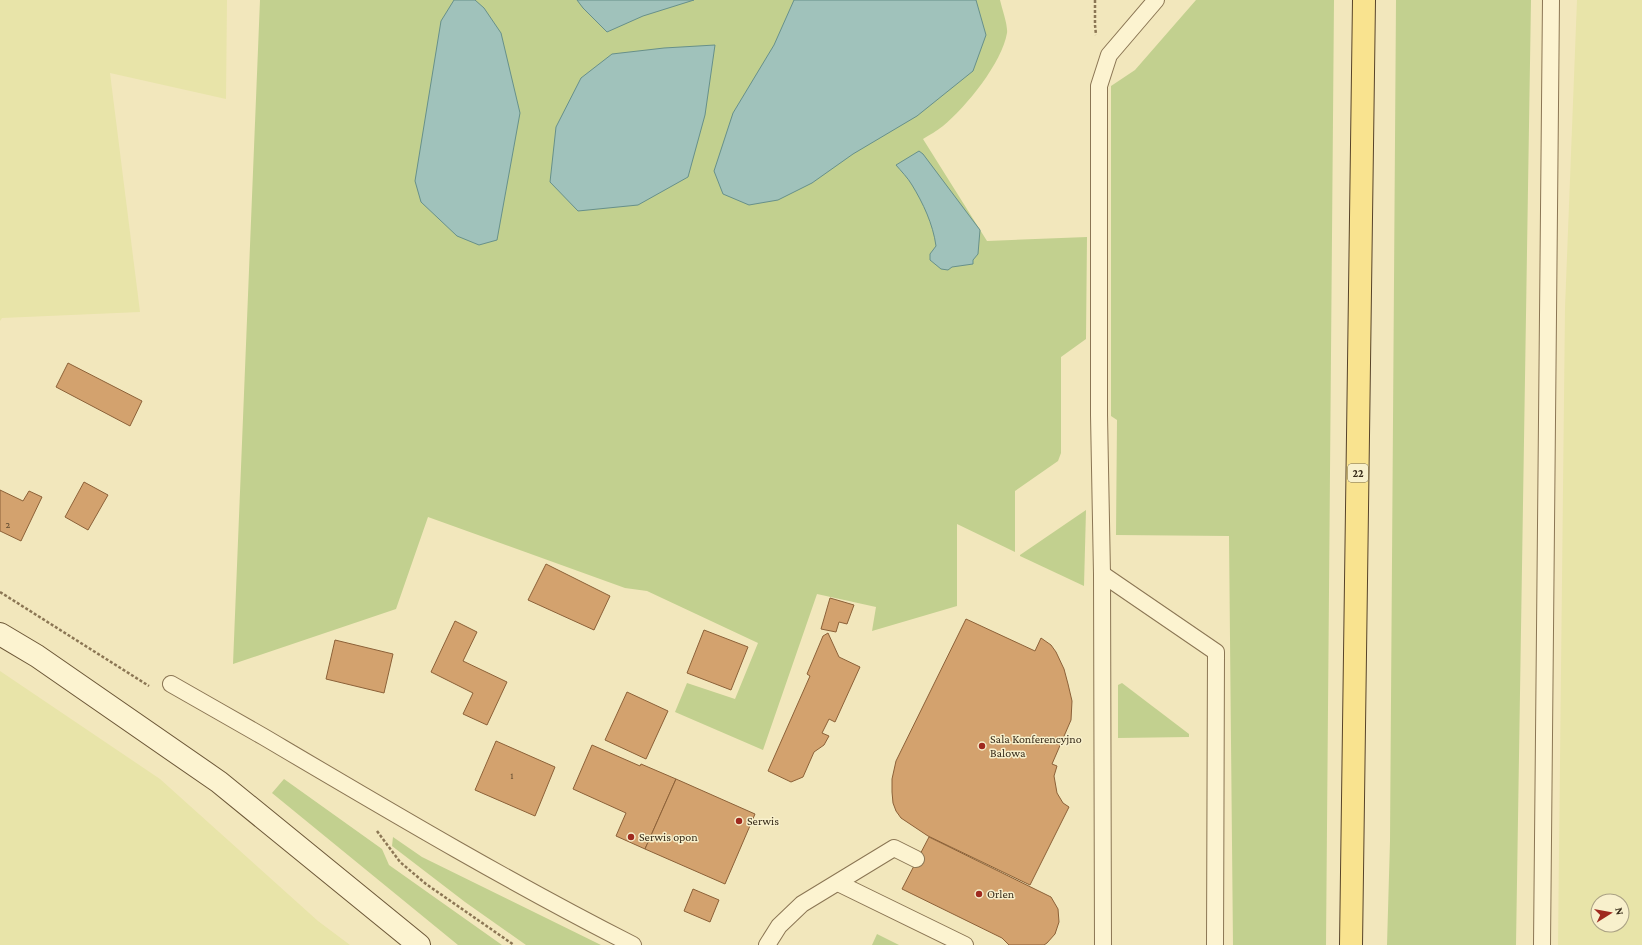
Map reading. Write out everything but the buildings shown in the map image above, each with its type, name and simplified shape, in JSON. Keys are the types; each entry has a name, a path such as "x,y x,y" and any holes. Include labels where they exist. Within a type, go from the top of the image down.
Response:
{"main road":[{"name":"22","path":"1351,945 1364,0"},
{"path":"0,634 37,656 219,782 419,945"}],"lane":[{"path":"1103,945 1102,574 1099,415 1099,86 1109,55 1156,0"},
{"path":"1542,945 1551,0"},
{"path":"1102,574 1216,652 1215,945"},
{"path":"171,684 262,736 368,800 476,861 633,945"},
{"path":"767,945 779,926 789,914 802,904 894,848 916,859"},
{"path":"838,883 965,945"}],"shaded area":[{"path":"0,0 227,0 226,99 110,73 140,312 2,318 0,321"},
{"path":"1577,0 1642,0 1642,945 1558,945 1565,308"},
{"path":"0,671 160,779 318,921 350,945 0,945"}],"green space":[{"path":"260,0 1000,0 1006,21 1007,33 1004,45 991,71 982,84 952,118 943,126 923,139 987,241 1087,237 1086,339 1061,357 1061,453 1058,461 1015,491 1015,552 957,524 957,606 872,631 876,607 817,594 763,750 675,712 687,683 735,699 758,643 647,591 625,588 428,517 396,609 233,664"},
{"path":"1196,0 1334,0 1326,945 1233,945 1229,536 1116,535 1117,420 1111,416 1111,86 1135,70"},
{"path":"1396,0 1531,0 1516,945 1387,945 1390,841"},
{"path":"1086,510 1084,586 1020,556 1020,555"},
{"path":"1122,683 1189,734 1189,737 1118,738 1118,685"},
{"path":"284,779 382,849 389,865 502,945 458,945 272,793"},
{"path":"393,837 422,857 601,945 526,945 465,902 392,846"},
{"path":"877,934 899,945 872,945"}],"water":[{"path":"454,0 475,0 484,8 501,33 520,113 497,240 479,245 457,236 421,202 415,181 441,21"},
{"path":"577,0 694,0 643,16 607,32"},
{"path":"794,0 976,0 986,35 973,71 917,116 853,154 812,183 778,200 749,205 723,194 714,171 733,113 774,45"},
{"path":"715,45 705,115 688,177 638,205 578,211 550,182 556,127 581,78 612,54 664,48"},
{"path":"919,151 923,154 980,230 978,254 973,260 973,264 952,267 948,270 941,269 930,260 930,254 936,246 930,222 924,206 912,185 896,165"}],"place":[{"name":"Sala Konferencyjno Balowa","path":"982,746"},
{"name":"Serwis","path":"739,821"},
{"name":"Serwis opon","path":"631,837"},
{"name":"Orlen","path":"979,894"}]}
